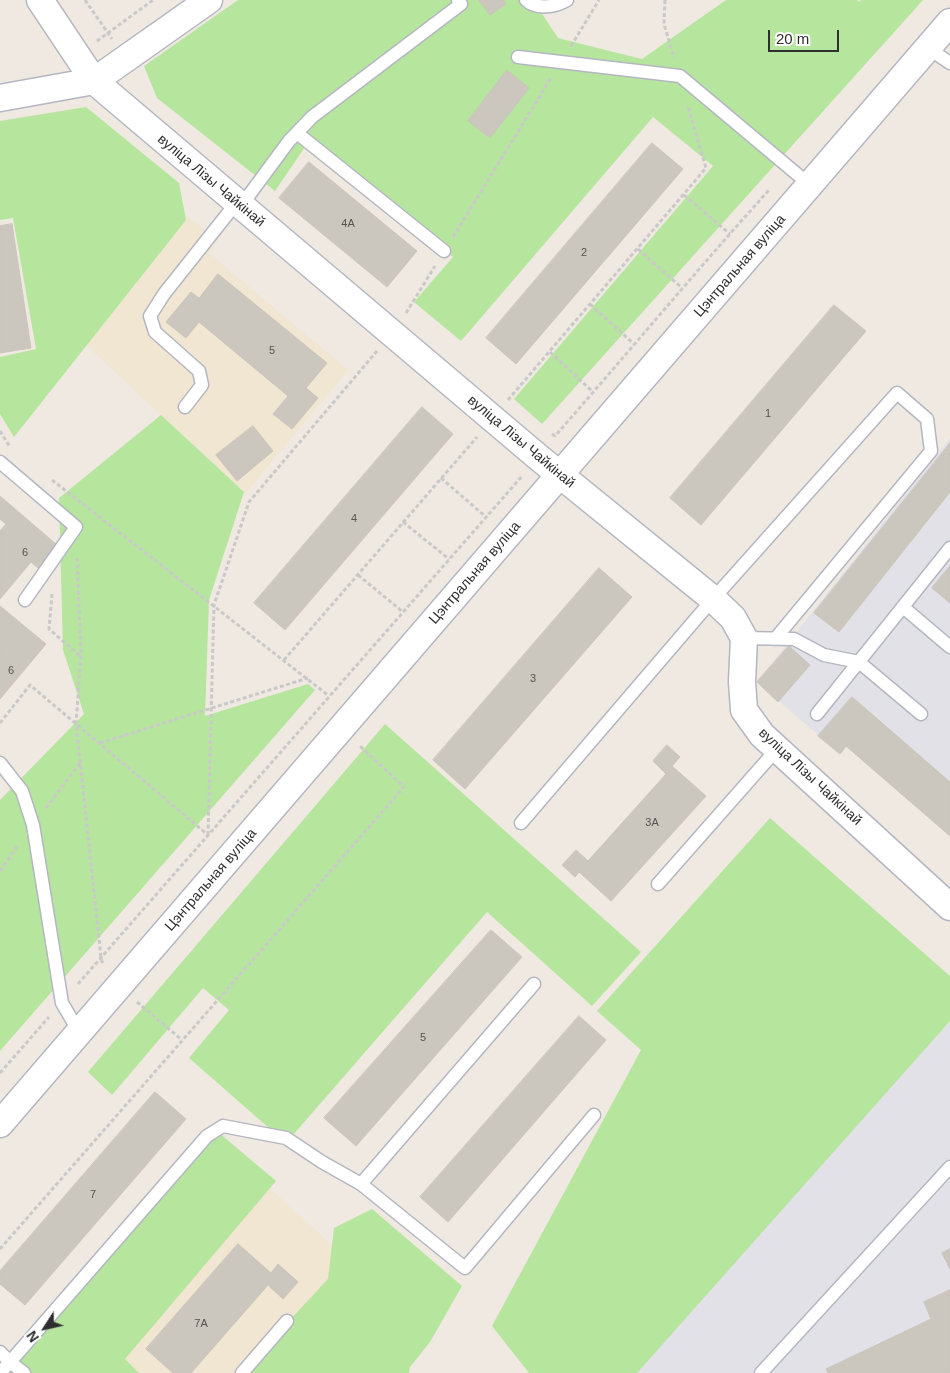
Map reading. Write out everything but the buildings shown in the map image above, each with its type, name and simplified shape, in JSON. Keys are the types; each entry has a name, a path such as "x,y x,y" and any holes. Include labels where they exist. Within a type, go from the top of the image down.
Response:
{"street":[{"name":"вуліца Лізы Чайкінай","path":"40,0 94,81 560,474 713,599 733,618 744,638 742,682 744,710 762,735 950,907"},
{"path":"0,98 94,81 209,0"},
{"name":"Цэнтральная вуліца","path":"0,1124 950,22"}],"lane":[{"path":"185,407 202,386 199,371 155,332 150,316 164,294 312,116 461,4 458,0"},
{"path":"526,0 530,4 547,7 567,0"},
{"path":"928,48 950,63"},
{"path":"518,57 680,76 810,185"},
{"path":"297,132 444,250"},
{"path":"521,823 713,599 896,393 927,419 931,451 775,639"},
{"path":"2,467 76,527 25,600"},
{"path":"817,714 950,548"},
{"path":"903,607 950,647"},
{"path":"744,638 794,639 824,655 859,662 921,714"},
{"path":"658,884 777,749"},
{"path":"0,763 22,791 33,825 62,1003 79,1032"},
{"path":"361,1184 534,984"},
{"path":"0,1373 207,1136 223,1126 286,1138 322,1162 361,1184 465,1268 594,1115"},
{"path":"761,1373 950,1167"},
{"path":"242,1373 287,1321"},
{"path":"0,1352 24,1373"}],"path":[{"path":"85,0 108,34 153,0"},
{"path":"405,314 599,0"},
{"path":"684,194 730,234"},
{"path":"638,249 682,288"},
{"path":"590,304 636,345"},
{"path":"208,835 214,605 249,502 383,344"},
{"path":"550,352 593,392"},
{"path":"0,1073 525,472"},
{"path":"441,478 486,517"},
{"path":"101,958 76,724 81,656 76,527 72,495 329,696"},
{"path":"403,522 449,559"},
{"path":"55,558 49,629 81,656"},
{"path":"358,575 403,612"},
{"path":"100,743 308,678"},
{"path":"0,723 30,684 208,835"},
{"path":"0,1248 404,787 353,740"},
{"path":"131,996 182,1040"}],"shaded area":[{"path":"65,122 211,235 217,241 209,253 348,370 245,494 37,299"},
{"path":"950,438 950,836 847,747 840,754 757,682"},
{"path":"950,1020 950,1373 633,1373"},
{"path":"256,1176 397,1304 336,1373 87,1373"}],"green space":[{"path":"238,0 533,0 558,38 642,59 726,0 857,0 859,2 861,0 923,0 542,424 514,399 713,166 653,117 461,341 414,302 453,257 309,141 275,191 157,98 144,66"},
{"path":"86,107 179,183 186,220 14,437 0,414 0,357 36,349 13,218 0,220 0,121"},
{"path":"161,415 244,492 209,600 205,716 308,684 315,690 0,1051 0,800 84,714 63,650 59,498"},
{"path":"385,724 641,952 592,1006 487,912 286,1143 189,1058 229,1010 203,988 112,1095 88,1072"},
{"path":"770,818 950,976 950,1021 637,1373 529,1373 492,1326 641,1050 597,1011"},
{"path":"219,1133 276,1181 125,1359 139,1373 9,1373"},
{"path":"372,1209 462,1286 430,1342 410,1367 409,1373 241,1373 328,1279 334,1228"}]}
